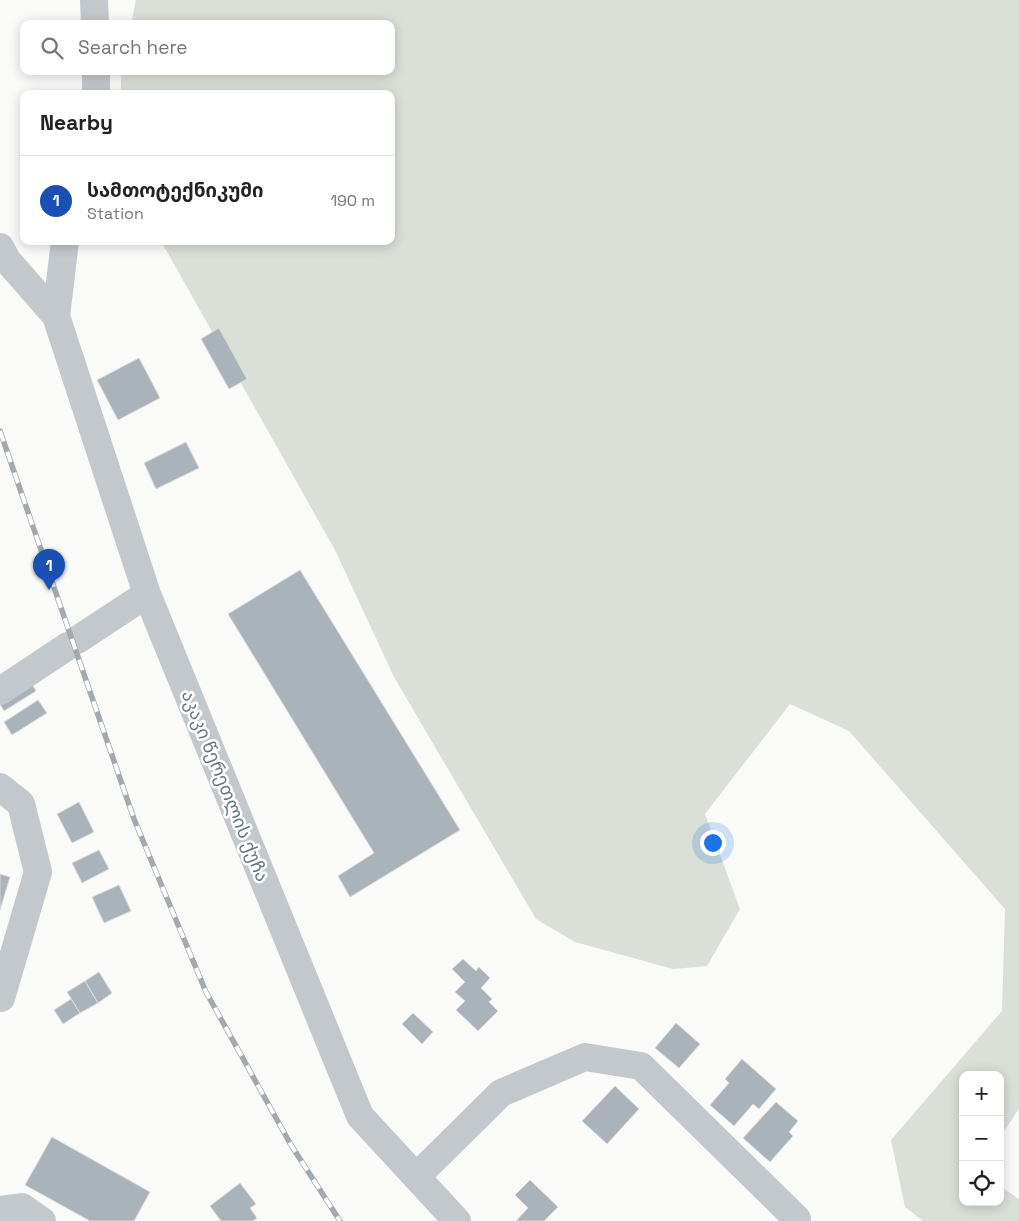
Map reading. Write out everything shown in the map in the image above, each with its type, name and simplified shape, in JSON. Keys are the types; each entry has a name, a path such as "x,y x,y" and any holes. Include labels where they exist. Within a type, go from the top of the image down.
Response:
{"street":[{"path":"94,0 95,20"},
{"path":"96,75 96,90"},
{"path":"56,316 65,245"},
{"path":"0,247 7,260 56,316"},
{"name":"აკაკი წერეთლის ქუჩა","path":"56,316 147,594 360,1116 457,1221"},
{"path":"0,691 147,594"},
{"path":"0,787 21,804 38,872 1,998"},
{"path":"416,1177 501,1093 585,1057 641,1066 797,1219"},
{"path":"0,1210 22,1206 42,1221"}],"shaded area":[{"path":"136,0 1019,0 1019,1109 1004,1131 1004,1071 959,1071 959,1206 1004,1206 1004,1189 1019,1199 1019,1221 923,1221 905,1207 891,1140 1002,1011 1005,909 849,731 790,704 705,814 740,909 707,966 673,969 575,942 536,919 394,677 335,550 163,245 395,245 395,90 121,90 121,75 395,75 395,20 132,20"}],"building":[{"path":"219,328 247,379 229,389 201,339"},
{"path":"139,358 160,398 118,420 97,380"},
{"path":"186,442 199,468 156,489 144,463"},
{"path":"300,570 460,830 350,897 338,876 374,853 228,614"},
{"path":"28,678 36,691 4,711 0,704"},
{"path":"38,700 47,713 12,735 4,722"},
{"path":"79,802 94,832 72,843 57,814"},
{"path":"99,850 109,869 82,883 72,863"},
{"path":"0,874 10,877 0,910"},
{"path":"119,885 131,911 104,923 92,897"},
{"path":"463,959 476,971 479,967 490,978 481,988 492,999 489,1002 498,1011 478,1031 456,1010 465,1001 455,992 465,982 452,969"},
{"path":"99,972 112,993 98,1003 85,981"},
{"path":"85,981 98,1003 80,1013 67,992"},
{"path":"71,999 80,1013 63,1024 54,1010"},
{"path":"413,1013 433,1032 422,1044 402,1024"},
{"path":"676,1023 700,1044 679,1068 655,1048"},
{"path":"742,1059 776,1089 759,1109 753,1104 734,1126 710,1105 729,1083 725,1079"},
{"path":"615,1086 639,1109 607,1144 582,1121"},
{"path":"776,1102 798,1121 789,1132 793,1136 770,1162 743,1138"},
{"path":"52,1137 150,1192 134,1221 90,1221 25,1185"},
{"path":"530,1180 558,1207 544,1221 516,1221 528,1208 515,1195"},
{"path":"240,1183 256,1204 250,1208 257,1218 253,1221 221,1221 210,1206"}],"railway":[{"path":"0,431 134,819 206,992 291,1145 340,1221"}],"place":[{"name":"სამთოტექნიკუმი","path":"49,590"}]}
